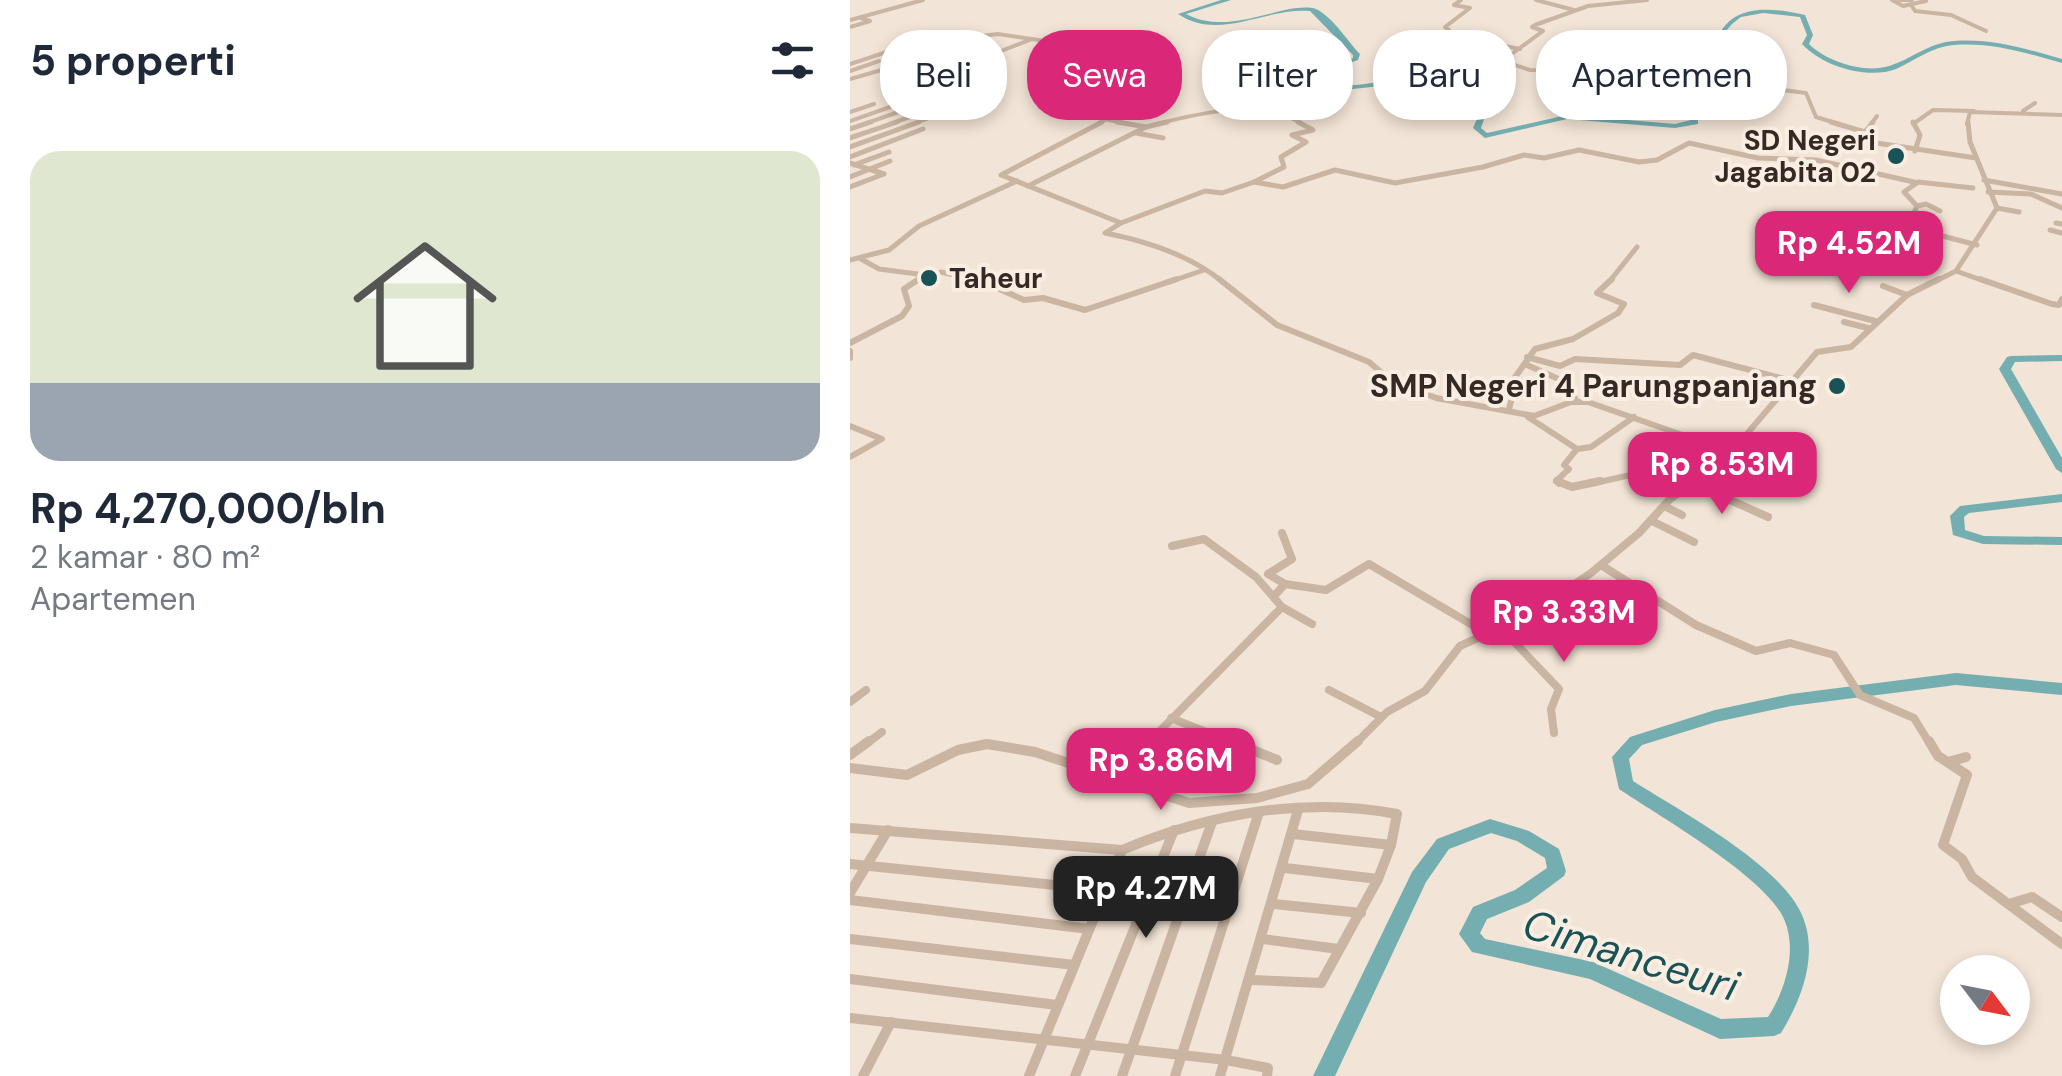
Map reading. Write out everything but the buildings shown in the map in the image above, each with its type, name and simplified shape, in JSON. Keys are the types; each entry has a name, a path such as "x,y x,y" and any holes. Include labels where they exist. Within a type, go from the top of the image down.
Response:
{"street":[{"path":"850,18 878,14 881,8 906,0 923,0"},
{"path":"1449,30 1445,27 1470,8 1454,4 1461,0"},
{"path":"1536,0 1577,10"},
{"path":"1516,51 1543,31 1533,26 1577,10 1646,0"},
{"path":"1892,0 1899,6 1926,1"},
{"path":"1899,0 1912,3"},
{"path":"1912,3 1915,11 1951,14 1986,31"},
{"path":"850,18 867,12"},
{"path":"850,28 870,22 860,18"},
{"path":"1516,48 1520,49"},
{"path":"851,63 880,54"},
{"path":"851,63 880,66"},
{"path":"850,71 867,65"},
{"path":"850,82 880,67"},
{"path":"1787,90 1806,93 1816,117 1864,132"},
{"path":"2020,114 2036,103"},
{"path":"850,112 874,104"},
{"path":"1915,151 1920,135 1912,122 1940,108 1974,111 1999,106 2020,114 2062,115"},
{"path":"850,120 880,110"},
{"path":"1028,186 1146,127 1196,114 1258,110 1292,118 1313,130 1292,135 1306,142 1281,157 1284,167 1222,193 1204,191 1120,223 1105,233 1140,240 1204,270 1277,325 1369,362 1389,379 1436,398 1539,416 1576,402 1776,467"},
{"path":"1974,111 1966,128 1997,208"},
{"path":"1877,116 1860,140 1976,158"},
{"path":"850,133 880,120"},
{"path":"861,134 901,120"},
{"path":"850,147 924,120"},
{"path":"1102,120 1002,174 1120,223"},
{"path":"1109,120 1146,127"},
{"path":"851,163 923,129"},
{"path":"850,133 887,143"},
{"path":"1136,134 1163,138"},
{"path":"1867,142 1864,148 1869,152"},
{"path":"1254,182 1283,187 1334,170 1395,184 1524,155 1544,158 1579,150 1639,162 1658,160 1689,144 1758,158 1816,160 1824,166 1973,188"},
{"path":"851,163 890,152"},
{"path":"850,177 890,161"},
{"path":"850,187 884,174 851,163"},
{"path":"1984,180 2062,194"},
{"path":"850,260 861,259 915,234 919,226 936,217 1017,181"},
{"path":"1914,182 1904,192 1916,206"},
{"path":"2046,191 2051,183"},
{"path":"1988,192 2031,194 2062,208"},
{"path":"1916,206 1925,204 1940,211"},
{"path":"1916,206 1908,227 1976,245"},
{"path":"1997,208 2019,212"},
{"path":"850,768 907,775 958,750 988,744 1035,752 1190,802 1257,798 1317,779 1381,717 1425,691 1460,646 1501,628 1601,565 1682,490 1722,462 1817,352 1846,350 1906,295 1956,271 1997,208"},
{"path":"2050,230 2062,233"},
{"path":"1509,409 1513,394 1506,390 1535,349 1573,338 1618,313 1624,304 1597,293 1624,268 1637,247"},
{"path":"861,259 879,269 974,278 1024,300 1043,298 1081,310 1204,270"},
{"path":"1956,271 2052,304 2059,305 2062,299"},
{"path":"850,343 902,316 909,306 904,289 925,275"},
{"path":"1883,286 1906,295"},
{"path":"1814,305 1872,325"},
{"path":"1844,322 1872,325"},
{"path":"1527,361 1560,366 1575,359 1680,365 1693,356 1792,382"},
{"path":"1527,361 1570,384 1576,402"},
{"path":"1522,412 1577,449 1591,447 1634,418"},
{"path":"850,426 882,439 850,457"},
{"path":"1577,449 1564,465 1570,469 1556,481 1562,487 1581,482 1592,486 1637,473 1682,490"},
{"path":"1722,462 1769,482"},
{"path":"1692,483 1768,517"},
{"path":"1664,506 1682,515"},
{"path":"1652,521 1694,542"},
{"path":"1282,533 1292,559 1268,575 1285,584 1325,590 1368,564 1486,633"},
{"path":"1172,546 1204,539 1275,596 1282,607 1312,624"},
{"path":"1601,565 1696,625 1756,651 1790,643 1834,656 1860,695 1914,718 1938,756 1968,777 1943,845 1960,857 1972,877 2012,903 2062,944"},
{"path":"1275,596 1285,584"},
{"path":"1113,778 1282,607"},
{"path":"1501,628 1557,685 1551,709 1554,733"},
{"path":"850,702 866,690"},
{"path":"1329,690 1381,717"},
{"path":"1171,718 1277,760"},
{"path":"850,755 882,732"},
{"path":"1948,762 1966,757"},
{"path":"850,828 1122,850 1174,830 1259,812 1322,804 1396,814 1391,846 1378,878 1319,984 1252,980"},
{"path":"1220,1076 1285,868 1298,810"},
{"path":"1176,1076 1259,812"},
{"path":"1122,1076 1212,822"},
{"path":"888,830 850,896 1089,930"},
{"path":"1075,1076 1174,830"},
{"path":"1293,834 1391,846"},
{"path":"1028,1076 1122,850"},
{"path":"850,864 1104,890"},
{"path":"1285,868 1378,878"},
{"path":"2012,903 2032,897 2062,917"},
{"path":"1274,904 1360,913"},
{"path":"850,939 1074,965"},
{"path":"1263,940 1339,949"},
{"path":"850,979 1057,1005"},
{"path":"850,1018 1226,1060 1268,1068 1267,1076"},
{"path":"863,1076 890,1022"}],"waterway":[{"path":"1228,0 1181,14 1195,22 1212,24 1283,10 1312,9 1357,54 1356,59 1316,73 1312,81 1339,88 1415,80 1444,83 1487,104 1477,128 1485,136 1567,117 1675,126 1695,122 1690,103 1648,86 1630,68 1696,58 1717,46 1729,22 1751,13 1803,16 1810,35 1805,44 1811,50 1830,61 1864,69 1884,70 1933,47 1955,43 1996,45 2062,61"},
{"name":"Cimanceuri","path":"2062,358 2011,359 2005,369 2062,469"},
{"name":"Cimanceuri","path":"2062,498 1965,509 1957,516 1958,532 1983,540 2062,541"},
{"name":"Cimanceuri","path":"1324,1076 1419,877 1443,844 1490,826 1523,836 1553,854 1557,871 1522,896 1480,913 1469,934 1479,946 1593,971 1720,1029 1774,1026 1796,974 1799,944 1793,916 1743,863 1625,784 1620,757 1636,741 1715,716 1791,700 1956,679 2062,689"}],"place":[{"name":"SD Negeri Jagabita 02","path":"1896,156"},
{"name":"Taheur","path":"929,278"},
{"name":"SMP Negeri 4 Parungpanjang","path":"1837,386"}]}
